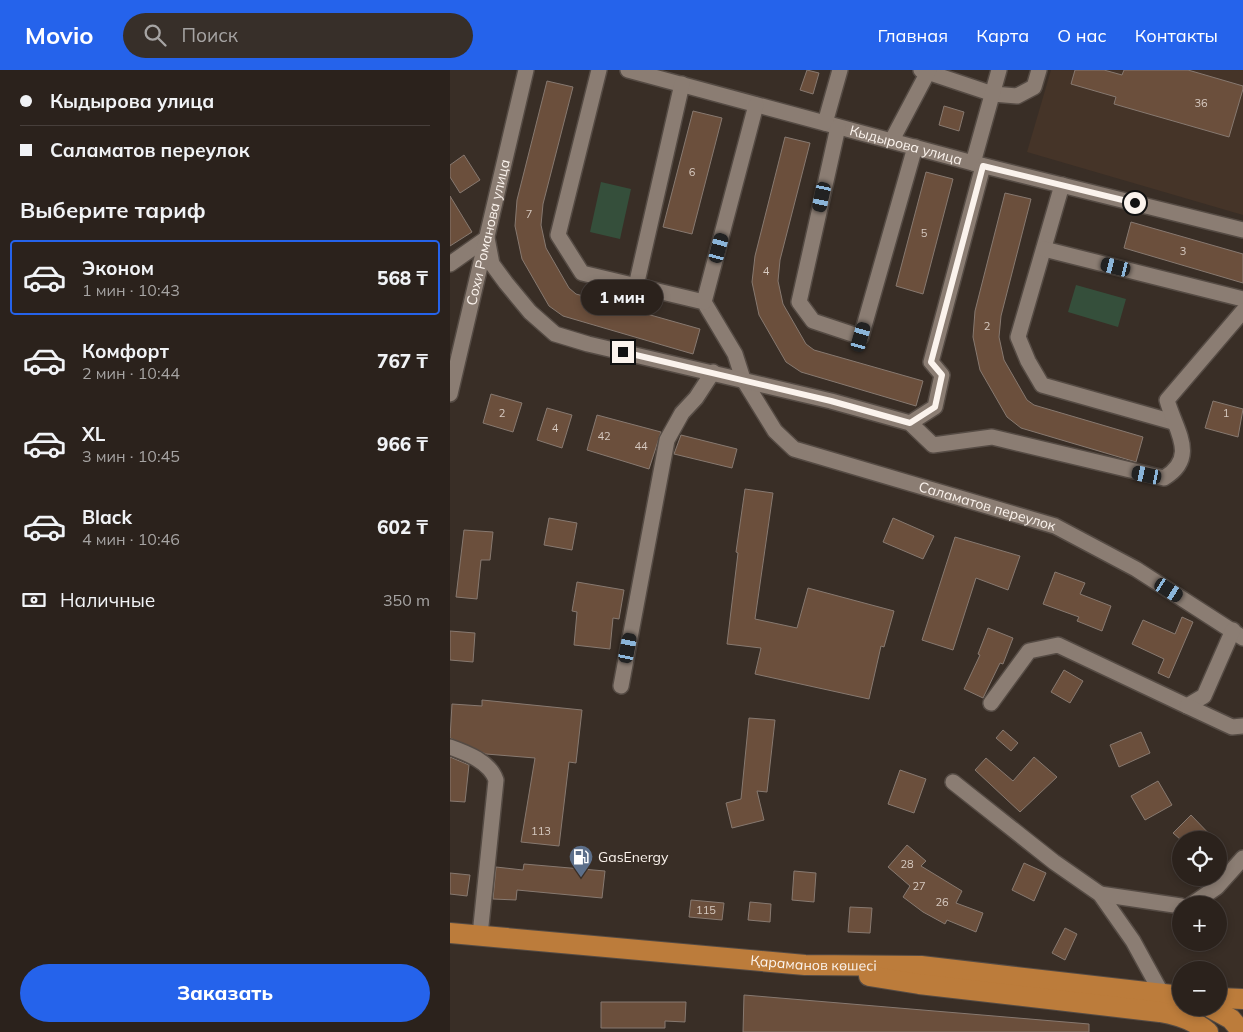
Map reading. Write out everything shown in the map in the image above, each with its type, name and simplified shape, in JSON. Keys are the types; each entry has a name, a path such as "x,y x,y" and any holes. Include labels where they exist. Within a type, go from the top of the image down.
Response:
{"main road":[{"name":"Қараманов көшесі","path":"450,933 805,965 921,966 1172,995"},
{"path":"805,965 919,984 1180,1016 1199,1025 1208,1032"},
{"path":"1227,998 1243,999"},
{"path":"1226,1016 1231,1019 1242,1032"}],"street":[{"name":"Сохи Романова улица","path":"450,394 526,70"},
{"path":"598,70 558,235 582,273 704,302 756,105"},
{"name":"Кыдырова улица","path":"628,70 892,140 978,165 1243,230"},
{"path":"840,70 799,302 813,321 861,337 915,147"},
{"path":"910,423 935,407 942,375 931,362 999,70"},
{"path":"892,140 926,71 993,94 1017,96 1034,86 1039,70"},
{"path":"636,286 682,84"},
{"path":"1062,185 1018,337 1028,362 1042,385 1173,422"},
{"path":"450,264 487,238 492,264 530,312 555,334 588,344 713,372 910,423 932,445 992,438 1164,478 1175,472 1184,458 1182,438 1173,422 1167,400 1243,311"},
{"path":"1044,249 1243,299"},
{"name":"Саламатов переулок","path":"704,302 735,354 744,380 775,431 794,449 1055,526 1136,570 1238,634"},
{"path":"621,686 667,440 682,413 696,398 713,372"},
{"path":"1187,706 1204,696 1238,634"},
{"path":"991,703 1029,651 1058,644 1232,728 1243,726"},
{"path":"450,747 464,752 487,766 493,772 496,780 480,935"},
{"path":"953,782 1054,862 1100,894 1172,991"},
{"path":"1204,896 1217,887 1243,858"},
{"path":"1100,894 1172,905"}],"shaded area":[{"path":"1051,70 1243,70 1243,215 1027,152"}],"green space":[{"path":"601,182 631,189 620,239 590,232"},
{"path":"1076,285 1126,299 1118,327 1068,312"}],"building":[{"path":"807,70 819,73 813,94 800,90"},
{"path":"1075,70 1104,70 1122,75 1124,70 1188,70 1243,86 1243,89 1229,137 1114,104 1116,97 1071,84"},
{"path":"547,81 573,87 543,204 541,225 546,248 569,288 576,294 700,329 693,354 563,316 549,306 522,259 515,226 517,200"},
{"path":"944,106 964,112 959,131 939,125"},
{"path":"693,111 722,118 692,234 663,227"},
{"path":"785,137 810,143 780,260 778,281 783,304 806,344 814,350 923,381 916,406 801,372 786,362 759,315 752,282 755,256"},
{"path":"464,155 480,180 460,193 450,177 450,165"},
{"path":"926,172 953,179 923,294 896,286"},
{"path":"1005,193 1031,199 1001,316 999,337 1004,360 1027,400 1034,405 1143,437 1136,462 1021,428 1007,417 980,370 973,337 975,311"},
{"path":"450,196 472,232 450,246"},
{"path":"1131,222 1243,254 1243,283 1124,248"},
{"path":"491,394 522,403 513,432 483,423"},
{"path":"1213,401 1243,409 1238,437 1205,428"},
{"path":"547,408 572,415 562,448 537,440"},
{"path":"597,415 661,432 649,469 587,450"},
{"path":"681,435 737,449 732,468 674,454"},
{"path":"745,489 773,493 755,619 797,628 808,588 894,611 884,647 881,646 869,699 755,674 761,648 727,644 738,553 736,552"},
{"path":"549,518 577,523 572,550 544,545"},
{"path":"893,518 934,536 923,559 883,542"},
{"path":"464,530 493,532 490,560 481,560 477,599 456,597"},
{"path":"955,537 1020,556 1008,590 976,578 953,650 922,640"},
{"path":"1055,572 1085,583 1080,594 1111,606 1102,631 1077,621 1079,617 1043,604"},
{"path":"577,582 624,590 619,619 613,618 610,649 574,645 577,612 572,611"},
{"path":"1182,617 1193,622 1169,678 1158,673 1164,659 1132,644 1143,620 1175,634"},
{"path":"988,628 1013,638 1003,664 1000,663 983,698 964,689 980,655 978,654"},
{"path":"450,631 475,633 473,662 450,660"},
{"path":"1064,670 1083,681 1070,703 1051,692"},
{"path":"482,700 582,710 576,763 569,762 559,846 521,842 535,758 486,754 450,738 452,704 482,706"},
{"path":"749,718 775,720 767,792 757,791 764,820 732,828 726,803 741,799"},
{"path":"1003,730 1018,743 1011,751 996,738"},
{"path":"1141,732 1150,753 1119,767 1110,745"},
{"path":"450,757 469,765 465,802 450,801"},
{"path":"1034,757 1057,777 1020,812 975,770 986,758 1013,781"},
{"path":"900,770 926,779 914,813 888,804"},
{"path":"1158,781 1172,805 1145,820 1131,796"},
{"path":"1191,815 1206,831 1175,831"},
{"path":"907,845 926,861 921,866 962,891 956,903 983,913 976,932 947,920 945,924 923,912 903,897 910,886 888,867"},
{"path":"1024,863 1046,873 1034,901 1012,890"},
{"path":"524,864 605,871 602,898 517,890 516,900 493,899 496,867 523,870"},
{"path":"794,871 816,873 814,902 792,900"},
{"path":"450,873 470,875 467,896 450,894"},
{"path":"691,900 724,903 722,920 689,917"},
{"path":"750,902 771,904 770,922 748,920"},
{"path":"850,907 872,908 870,933 848,932"},
{"path":"1065,928 1077,934 1065,960 1052,953"},
{"path":"744,995 1089,1024 1089,1032 743,1032"},
{"path":"601,1002 686,1002 685,1022 665,1021 665,1028 601,1028"}],"place":[{"name":"GasEnergy","path":"581,878"}],"route":[{"path":"623,352 831,401 910,423 935,407 942,375 931,362 983,166 1135,203"}]}
